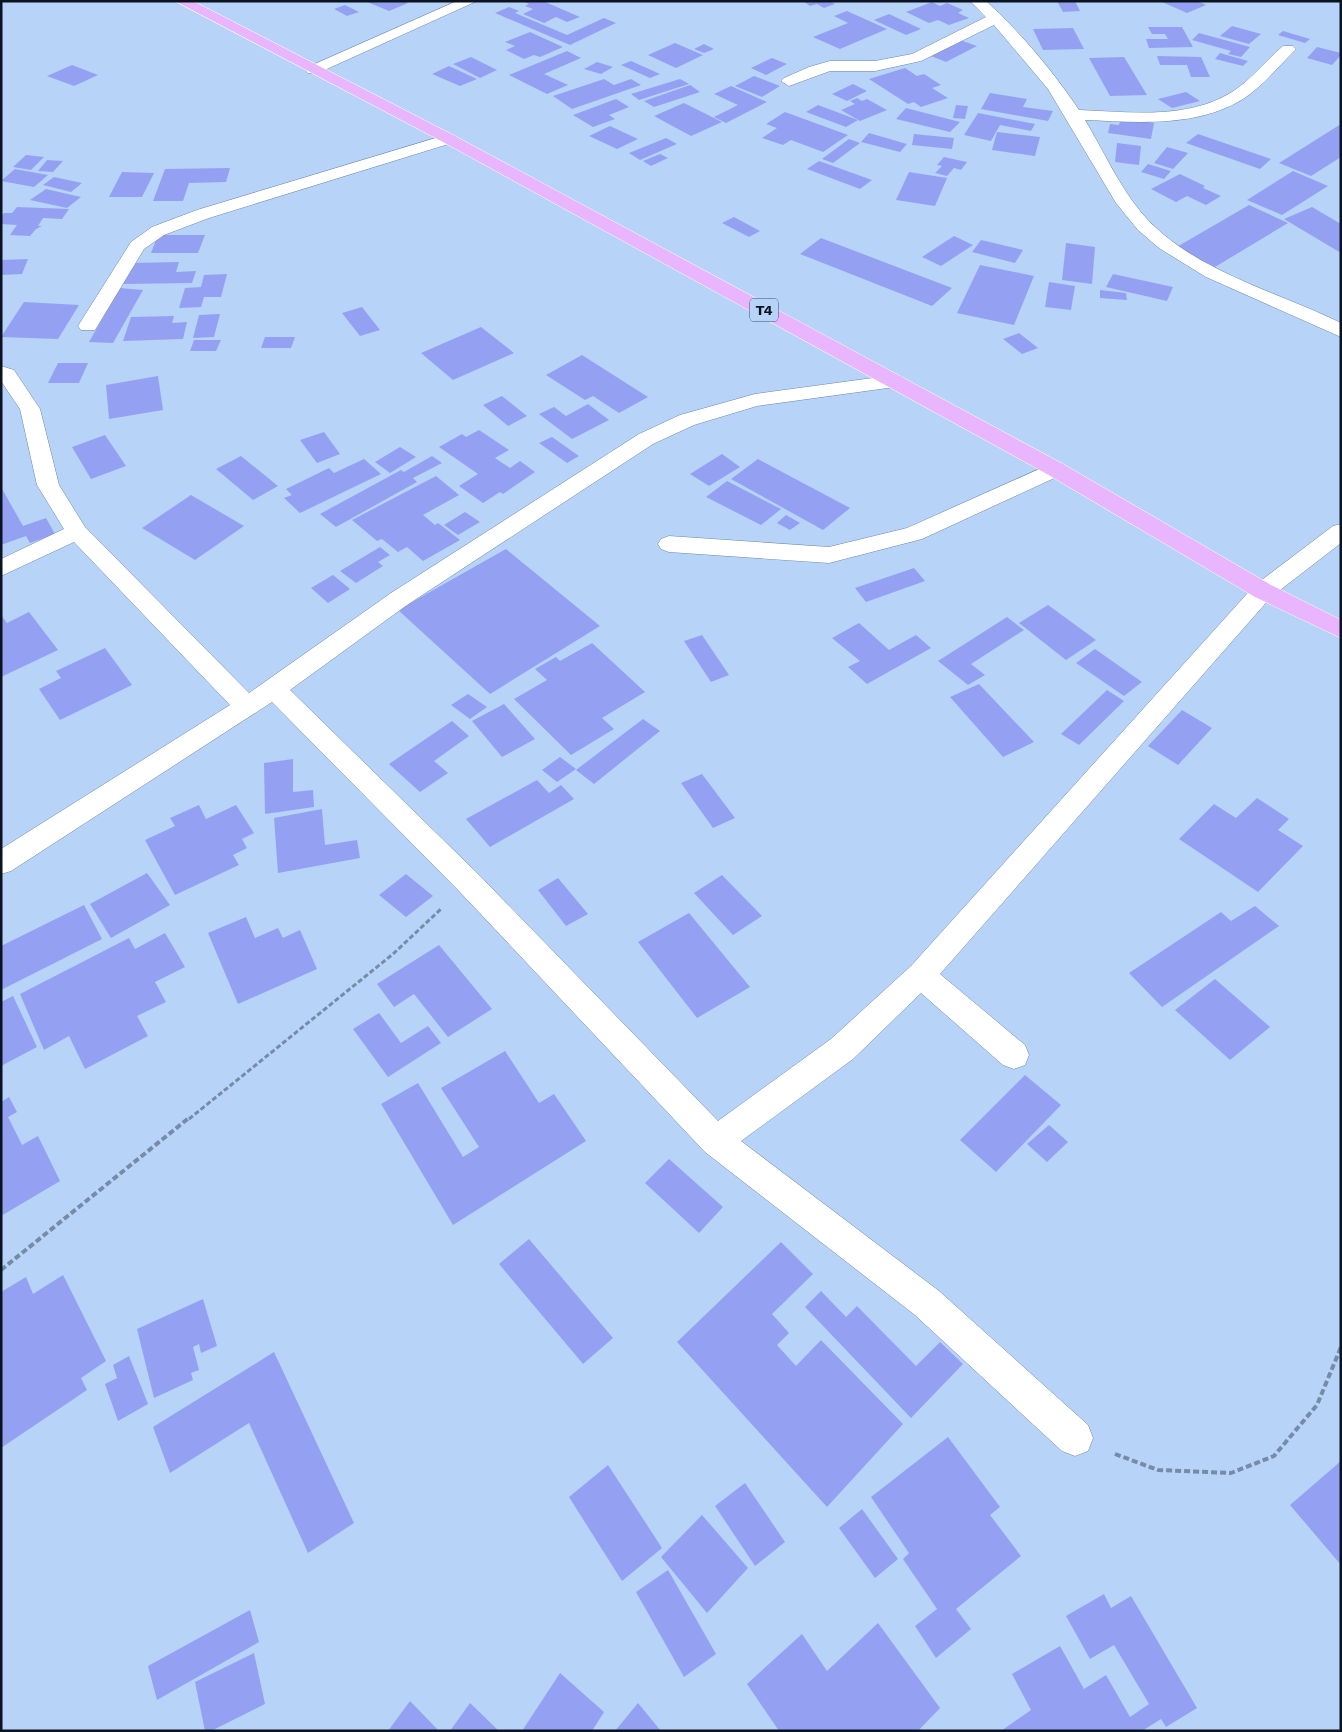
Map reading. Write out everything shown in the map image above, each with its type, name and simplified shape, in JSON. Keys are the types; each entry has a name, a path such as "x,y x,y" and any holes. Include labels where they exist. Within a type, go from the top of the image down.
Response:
{"highway":[{"name":"T4","path":"182,1 449,139 895,381 1055,468 1263,591 1341,630"}],"street":[{"path":"313,70 470,1"},
{"path":"976,1 1013,34 1074,115 1129,208 1167,246 1215,274 1312,316 1341,331"},
{"path":"789,81 814,70 830,66 875,66 916,58 996,18"},
{"path":"1074,115 1132,117 1181,114 1217,106 1238,95 1288,49"},
{"path":"88,326 137,246 158,231 203,214 449,139"},
{"path":"1312,316 1341,316"},
{"path":"1,372 8,374 30,409 48,486 77,532 246,706"},
{"path":"1,863 274,689 399,599 646,439 687,420 755,400 895,381"},
{"path":"668,544 829,555 914,534 1055,468"},
{"path":"716,1141 842,1049 921,975 1263,591 1341,531"},
{"path":"1,568 77,532"},
{"path":"274,689 469,883 716,1141 927,1303 1075,1438"},
{"path":"921,975 1014,1055"}],"path":[{"path":"1,1270 393,954 469,883"},
{"path":"1075,1438 1158,1470 1230,1473 1274,1456 1317,1405 1341,1348"}],"building":[{"path":"365,1 404,1 408,3 389,11"},
{"path":"522,1 543,1 580,17 567,22 556,17 544,23 523,14 533,9 525,6 529,4"},
{"path":"803,1 830,1 835,4 824,8 817,4 810,6"},
{"path":"1057,1 1075,1 1080,11 1063,12"},
{"path":"1160,1 1197,1 1206,5 1187,13"},
{"path":"932,2 940,6 947,3 963,10 958,13 969,18 949,25 938,20 929,23 906,12"},
{"path":"345,5 359,12 347,16 334,9"},
{"path":"509,7 519,11 515,13 567,35 604,18 616,23 570,45 495,13"},
{"path":"847,11 887,29 840,49 813,37 848,23 834,16"},
{"path":"889,14 921,29 906,35 874,20"},
{"path":"1232,26 1261,34 1249,44 1220,36"},
{"path":"1148,27 1182,27 1193,47 1149,48 1146,39 1168,39 1165,34 1152,34"},
{"path":"1073,28 1084,49 1043,50 1033,29"},
{"path":"1283,31 1310,39 1305,43 1278,35"},
{"path":"530,32 563,47 540,57 534,55 524,59 506,50 515,46 505,42"},
{"path":"1199,33 1250,47 1241,57 1228,54 1231,51 1192,40"},
{"path":"960,40 977,46 946,62 931,56"},
{"path":"675,43 703,55 676,68 648,55"},
{"path":"704,44 714,49 704,53 694,49"},
{"path":"1317,47 1341,53 1341,55 1332,65 1307,58"},
{"path":"567,51 581,58 544,74 568,85 547,94 509,75"},
{"path":"1220,53 1248,61 1243,66 1215,59"},
{"path":"1157,56 1201,57 1210,77 1191,77 1187,65 1160,65"},
{"path":"471,57 497,70 480,78 453,64"},
{"path":"1124,57 1147,95 1110,96 1089,58"},
{"path":"772,58 787,64 766,75 751,68"},
{"path":"631,61 660,74 650,78 621,65"},
{"path":"597,62 613,67 601,74 584,69"},
{"path":"72,65 98,75 74,86 47,76"},
{"path":"449,66 477,79 460,86 432,74"},
{"path":"905,68 917,76 924,74 941,85 932,88 948,98 921,107 914,102 908,104 869,79"},
{"path":"754,76 780,86 762,97 735,86"},
{"path":"604,79 614,85 631,79 641,85 572,109 553,96"},
{"path":"680,79 689,84 639,100 631,94"},
{"path":"853,84 867,91 847,101 832,94"},
{"path":"690,85 700,92 654,107 644,101"},
{"path":"731,86 767,102 726,123 714,117 738,105 714,94"},
{"path":"1186,92 1200,101 1172,108 1158,99"},
{"path":"990,93 1027,99 1023,107 1053,111 1048,121 981,109"},
{"path":"857,98 862,101 867,99 887,110 860,121 841,110 855,104 850,101"},
{"path":"616,99 629,107 609,115 615,119 593,127 573,115"},
{"path":"684,103 722,122 691,136 654,116"},
{"path":"818,105 858,120 846,127 806,112"},
{"path":"956,105 968,106 965,119 953,118"},
{"path":"906,108 960,122 950,132 896,119"},
{"path":"785,112 848,135 823,152 791,140 783,145 762,138 777,128 766,124"},
{"path":"978,113 1035,124 1031,131 1000,125 991,141 964,135"},
{"path":"1132,120 1154,123 1151,139 1108,133 1110,124 1119,125 1120,121 1132,122"},
{"path":"1341,124 1341,157 1311,176 1279,163"},
{"path":"610,126 638,139 617,149 589,136"},
{"path":"997,132 1040,137 1035,156 992,150"},
{"path":"869,133 907,144 900,152 861,142"},
{"path":"914,134 954,138 952,149 912,145"},
{"path":"1198,134 1271,159 1260,169 1186,143"},
{"path":"666,138 677,144 640,160 629,153"},
{"path":"849,139 860,143 833,163 822,159"},
{"path":"1117,143 1141,146 1139,165 1115,162"},
{"path":"1167,147 1188,153 1173,169 1154,163"},
{"path":"660,154 668,158 651,166 643,161"},
{"path":"26,155 44,157 31,170 13,167"},
{"path":"944,157 967,162 961,170 954,168 947,176 935,173 942,166 937,165"},
{"path":"47,160 63,161 53,172 38,171"},
{"path":"819,161 872,180 860,189 807,169"},
{"path":"1148,164 1171,171 1164,179 1141,172"},
{"path":"230,168 226,182 189,183 183,201 153,201 165,169"},
{"path":"15,169 48,175 34,187 1,181"},
{"path":"1293,171 1328,186 1282,215 1247,200"},
{"path":"122,172 154,173 142,197 109,197"},
{"path":"909,172 947,178 935,206 896,200"},
{"path":"1180,174 1221,196 1206,205 1187,196 1176,202 1151,189"},
{"path":"54,177 82,183 71,192 43,185"},
{"path":"46,189 81,197 67,208 30,200"},
{"path":"1249,205 1288,223 1215,267 1175,248"},
{"path":"17,207 69,209 62,219 43,218 38,226 42,226 36,229 30,236 10,235 17,225 1,224 1,216 4,213 12,213"},
{"path":"1312,207 1341,224 1341,253 1284,219"},
{"path":"734,217 760,231 749,237 722,223"},
{"path":"158,235 205,235 198,253 151,253"},
{"path":"954,236 973,245 941,266 922,257"},
{"path":"821,238 952,288 932,306 800,254"},
{"path":"981,240 1023,250 1015,263 972,252"},
{"path":"1066,243 1095,247 1092,284 1062,280"},
{"path":"28,259 22,274 1,275 1,260"},
{"path":"179,262 176,272 196,271 192,283 123,284 131,263"},
{"path":"980,265 1034,276 1014,325 957,313"},
{"path":"227,274 221,297 204,297 201,307 179,308 185,288 201,287 204,275"},
{"path":"1113,274 1173,287 1167,301 1106,287"},
{"path":"1049,282 1075,286 1071,310 1045,307"},
{"path":"120,288 143,290 113,343 89,342"},
{"path":"1100,290 1126,293 1127,300 1100,298"},
{"path":"24,302 79,305 58,339 1,337"},
{"path":"362,307 380,330 360,336 342,313"},
{"path":"220,314 214,337 193,338 199,315"},
{"path":"174,316 172,323 187,322 183,339 123,341 131,317"},
{"path":"481,327 514,353 453,380 421,353"},
{"path":"1019,333 1038,348 1022,354 1003,339"},
{"path":"265,337 295,337 291,348 261,348"},
{"path":"194,340 221,340 216,351 190,351"},
{"path":"582,355 648,397 619,413 593,396 585,400 546,375"},
{"path":"58,363 88,363 79,383 48,383"},
{"path":"158,376 163,410 109,419 106,385"},
{"path":"502,396 527,416 508,426 483,405"},
{"path":"588,404 609,420 572,439 539,414 554,407 566,416"},
{"path":"479,430 509,450 495,458 510,468 520,461 535,472 503,494 500,492 483,503 459,486 478,474 439,447 462,434 466,437"},
{"path":"324,432 340,454 317,463 300,440"},
{"path":"105,435 126,466 91,479 72,447"},
{"path":"552,437 579,456 567,463 539,443"},
{"path":"400,447 416,457 390,473 375,462"},
{"path":"722,454 740,467 709,486 690,474"},
{"path":"241,456 278,486 253,500 216,469"},
{"path":"432,456 442,463 413,478 417,482 336,527 320,514 401,470 404,472"},
{"path":"364,459 381,474 300,513 284,498 292,495 286,489 329,468 334,473"},
{"path":"758,459 850,508 823,530 731,479"},
{"path":"436,476 459,495 423,515 435,525 438,523 460,540 423,561 407,547 398,552 382,539 377,541 352,520"},
{"path":"727,481 781,509 761,525 706,497"},
{"path":"1,487 23,526 46,518 55,534 30,543 26,536 1,545"},
{"path":"191,495 244,526 195,560 142,528"},
{"path":"465,512 480,522 458,535 444,525"},
{"path":"786,515 800,523 790,530 777,523"},
{"path":"380,547 390,555 378,562 383,566 356,583 340,571"},
{"path":"506,549 600,626 490,694 398,610"},
{"path":"914,568 925,581 866,602 855,588"},
{"path":"333,575 350,589 328,603 311,588"},
{"path":"1048,605 1096,640 1066,660 1019,623"},
{"path":"29,612 58,650 1,677 1,615 7,623"},
{"path":"1007,617 1024,630 971,664 985,675 968,685 938,661"},
{"path":"859,623 889,650 916,635 931,648 867,684 848,667 860,661 832,638"},
{"path":"702,635 729,675 711,682 684,641"},
{"path":"592,643 645,692 602,718 614,729 571,755 514,699 547,680 535,669 556,657 560,661"},
{"path":"105,648 132,685 60,720 39,689 61,678 56,671"},
{"path":"1095,649 1142,682 1124,696 1076,663"},
{"path":"979,684 1034,742 1003,757 950,697"},
{"path":"1107,690 1124,701 1079,745 1061,734"},
{"path":"468,694 487,707 470,719 451,705"},
{"path":"504,704 535,739 502,757 472,721"},
{"path":"1182,710 1212,728 1178,765 1148,746"},
{"path":"643,719 660,731 594,784 576,770"},
{"path":"452,721 469,736 434,761 448,773 420,792 389,764"},
{"path":"560,757 576,769 557,782 542,770"},
{"path":"293,759 293,792 313,790 314,807 265,814 264,763"},
{"path":"702,774 735,818 713,828 681,783"},
{"path":"537,780 549,793 561,785 574,799 490,847 466,819"},
{"path":"1257,798 1289,819 1278,830 1303,846 1258,892 1179,839 1214,804 1236,818"},
{"path":"199,805 206,819 236,805 254,833 242,839 247,848 233,855 239,865 175,895 145,840 175,826 170,818"},
{"path":"322,809 325,845 357,840 360,858 278,873 274,818"},
{"path":"147,873 170,905 111,938 90,904"},
{"path":"406,874 433,896 406,917 379,895"},
{"path":"722,875 762,916 733,935 694,893"},
{"path":"558,878 588,914 566,926 538,890"},
{"path":"84,905 102,939 1,990 1,946"},
{"path":"1255,906 1279,926 1162,1007 1129,973 1221,912 1231,921"},
{"path":"689,913 750,987 697,1018 638,942"},
{"path":"246,917 255,938 278,928 283,938 300,930 317,969 238,1004 208,933"},
{"path":"165,933 185,967 155,982 166,1002 137,1016 148,1036 85,1069 69,1036 44,1050 20,994 129,938 135,949"},
{"path":"439,945 492,1009 448,1037 414,994 394,1007 377,984"},
{"path":"1215,979 1270,1027 1230,1060 1175,1010"},
{"path":"13,996 37,1047 1,1066 1,1002"},
{"path":"379,1013 401,1043 428,1026 441,1043 388,1077 353,1029"},
{"path":"505,1051 539,1103 554,1094 586,1141 453,1225 381,1104 418,1083 463,1157 479,1147 441,1088"},
{"path":"1025,1075 1061,1105 996,1172 960,1140"},
{"path":"9,1097 17,1112 8,1117 22,1145 38,1136 60,1181 1,1216 1,1102"},
{"path":"1049,1125 1068,1142 1047,1162 1027,1144"},
{"path":"669,1159 723,1207 699,1233 645,1183"},
{"path":"529,1239 613,1338 583,1364 499,1264"},
{"path":"781,1242 813,1274 772,1314 789,1333 777,1345 796,1366 821,1340 903,1424 827,1507 677,1342"},
{"path":"63,1275 106,1361 81,1378 87,1390 1,1448 1,1292 26,1277 33,1294"},
{"path":"821,1291 846,1317 857,1306 916,1366 940,1342 963,1364 911,1418 805,1307"},
{"path":"203,1299 217,1346 201,1353 199,1344 193,1347 199,1370 191,1373 193,1380 154,1398 137,1329"},
{"path":"274,1352 354,1523 308,1553 249,1423 170,1473 153,1427"},
{"path":"129,1356 148,1404 118,1421 105,1384 117,1378 113,1365"},
{"path":"948,1437 1000,1507 990,1515 1021,1556 956,1609 971,1629 936,1658 915,1626 937,1609 903,1559 909,1553 871,1497"},
{"path":"1341,1461 1341,1565 1290,1505"},
{"path":"608,1465 662,1548 622,1581 569,1497"},
{"path":"745,1483 785,1542 755,1566 715,1506"},
{"path":"862,1509 898,1559 875,1578 839,1528"},
{"path":"702,1515 748,1568 707,1613 661,1557"},
{"path":"668,1570 716,1654 684,1677 636,1592"},
{"path":"1104,1594 1111,1608 1131,1596 1197,1708 1166,1727 1161,1719 1142,1731 1001,1731 1031,1710 1012,1674 1060,1646 1084,1689 1106,1675 1130,1717 1149,1704 1114,1645 1090,1659 1066,1616"},
{"path":"250,1610 259,1642 157,1700 148,1666"},
{"path":"878,1623 940,1708 918,1731 779,1731 747,1684 802,1634 827,1671"},
{"path":"254,1653 265,1704 211,1731 205,1731 195,1682"},
{"path":"560,1673 604,1712 592,1731 522,1731"},
{"path":"410,1701 439,1731 388,1731"},
{"path":"470,1703 499,1731 450,1731"},
{"path":"638,1703 661,1731 615,1731"}]}
